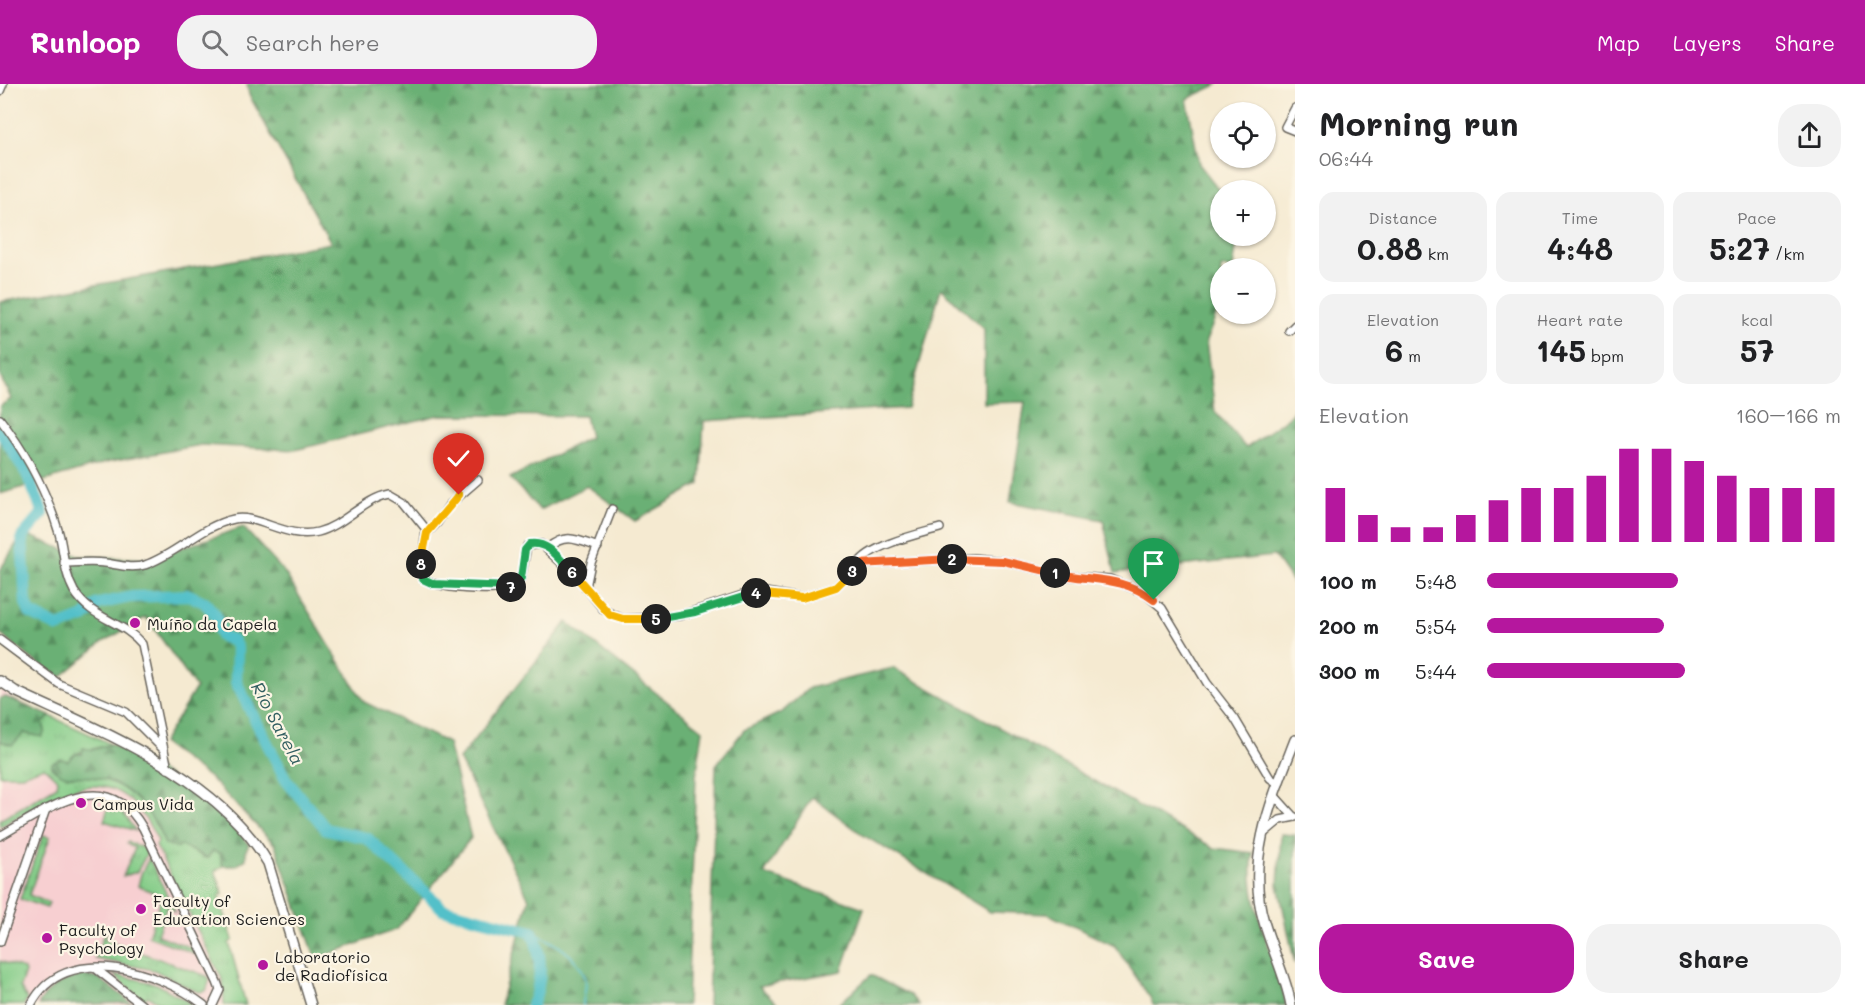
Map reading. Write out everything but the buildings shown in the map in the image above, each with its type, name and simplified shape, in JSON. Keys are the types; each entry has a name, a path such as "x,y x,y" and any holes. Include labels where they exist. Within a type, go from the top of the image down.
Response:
{"street":[{"path":"0,91 3,84"},
{"path":"1295,108 1285,127 1295,131"},
{"path":"1289,331 1295,325"},
{"path":"0,419 20,445 43,490 59,534 64,563 72,588 95,615 130,632 142,644 168,769"},
{"path":"478,480 449,505 427,533 421,573 423,579 434,584 510,587 521,578 527,546 541,544 548,548 586,587 604,610 617,618 661,619 695,612 749,593 765,592 802,598 836,587 867,555 881,547 939,528"},
{"path":"64,563 104,563 133,567 144,565 159,559 206,530 237,518 289,533 316,533 331,529 377,498 390,494 414,512 427,533"},
{"path":"586,587 612,509"},
{"path":"548,548 556,540 566,537 598,547"},
{"path":"858,564 983,559 1067,576 1110,579 1144,593 1162,608 1207,683 1235,719 1270,778 1279,784"},
{"path":"0,640 59,684 126,712 164,750"},
{"path":"0,681 5,690 128,745 168,769 226,812 259,847 268,863 311,1005"},
{"path":"1291,1005 1257,892 1257,862 1262,835 1295,740"},
{"path":"0,836 73,796 88,794 115,800 131,811 143,828 217,982 220,990 219,1005"},
{"path":"1275,796 1294,817"},
{"path":"0,942 46,809"},
{"path":"1262,835 1280,820 1294,817"},
{"path":"31,1005 37,994 52,980 74,970 94,967 131,970 157,979 204,1005"},
{"path":"94,967 142,1005"},
{"path":"211,1005 217,982"},
{"path":"211,1005 220,990"}],"shaded area":[{"name":"Campus Vida","path":"0,687 12,698 139,758 245,1005 0,1005"}],"green space":[{"path":"247,84 1219,84 1187,99 1199,164 1212,180 1210,246 1236,246 1235,258 1210,258 1210,324 1213,324 1206,341 1215,412 1246,448 1290,416 1295,408 1295,586 1274,556 1115,573 1103,520 1010,502 1025,402 984,403 984,329 941,288 907,408 704,421 700,484 635,521 587,486 540,510 510,478 590,437 585,416 439,415 295,450 201,445 105,463 0,494 0,406 11,399 0,376 0,302 331,243 249,95"},
{"path":"243,527 285,573 364,702 448,743 471,838 397,929 316,959 275,845 211,779 162,743 196,688 146,617 103,642 58,679 0,634 0,570 23,533 80,556 149,559"},
{"path":"567,622 703,730 696,777 687,1005 500,1005 529,899 459,759"},
{"path":"893,668 1214,848 1253,853 1252,873 1258,912 1286,1005 1153,1005 1115,946 1048,914 990,912 863,835 812,797 764,874 864,908 842,971 759,986 779,1005 708,1005 716,765 744,730 782,712 809,688"},
{"path":"6,697 50,716 43,723 45,731 42,737 24,733 12,745 0,741 0,698"},
{"path":"50,716 111,744 75,754 68,761 60,760 52,763 52,768 106,780 118,785 146,809 165,844 180,845 206,858 213,851 220,853 223,866 215,871 223,894 219,896 233,940 229,943 246,1005 224,1005 223,981 156,846 158,841 142,813 124,796 106,787 87,786 67,791 0,827 0,820 57,786 58,780 44,767 22,775 0,775 0,741 12,745 24,733 42,737 45,731 43,723"},
{"path":"111,744 149,764 203,800 235,828 249,844 246,859 236,866 223,866 220,853 213,851 207,858 180,845 178,848 165,844 153,820 127,791 105,780 66,776 52,768 52,763 61,759 68,761 75,754 82,754 83,748 92,750"},
{"path":"109,805 122,812 136,831 104,821"},
{"path":"1281,834 1295,835 1295,964 1278,885"},
{"path":"43,835 50,837 29,895 49,903 47,908 20,899"},
{"path":"128,842 144,848 147,853 137,872 123,876 135,848 127,844"},
{"path":"149,858 176,913 167,906 157,935 192,948 193,945 199,955 148,936 162,896 138,886"},
{"path":"105,930 107,931 105,940 207,976 210,979 206,991 198,992 154,970 95,959"},
{"path":"0,961 24,969 20,987 27,999 24,1005 0,1005"},
{"path":"113,974 157,984 194,1005 165,1005 147,996 144,1002"},
{"path":"85,975 100,979 132,1003 38,1005 42,998 58,984"},
{"path":"871,975 910,995 919,1005 838,1005"}],"waterway":[{"name":"Río Sarela","path":"0,430 27,474 43,513 22,537 26,603 30,613 58,627 84,617 98,604 131,597 189,595 204,602 215,614 221,636 233,641 237,648 236,682 286,780 326,829 367,838 443,909 532,932 538,950 540,969 538,987 532,1005"},
{"path":"532,932 570,955 581,969 586,981 583,1005"}],"place":[{"name":"Muíño da Capela","path":"135,623"},
{"name":"Campus Vida","path":"81,803"},
{"name":"Faculty of Education Sciences","path":"141,909"},
{"name":"Faculty of Psychology","path":"47,938"},
{"name":"Laboratorio de Radiofísica","path":"263,965"}],"route":[{"path":"459,495 427,533 421,569 423,579 434,584 455,586 510,587 521,578 527,546 535,543 541,544 578,578 604,610 610,615 623,619 661,619 680,616 749,593 765,592 802,598 836,587 858,564 973,558 1003,561 1067,576 1110,579 1127,584 1154,600"}]}
